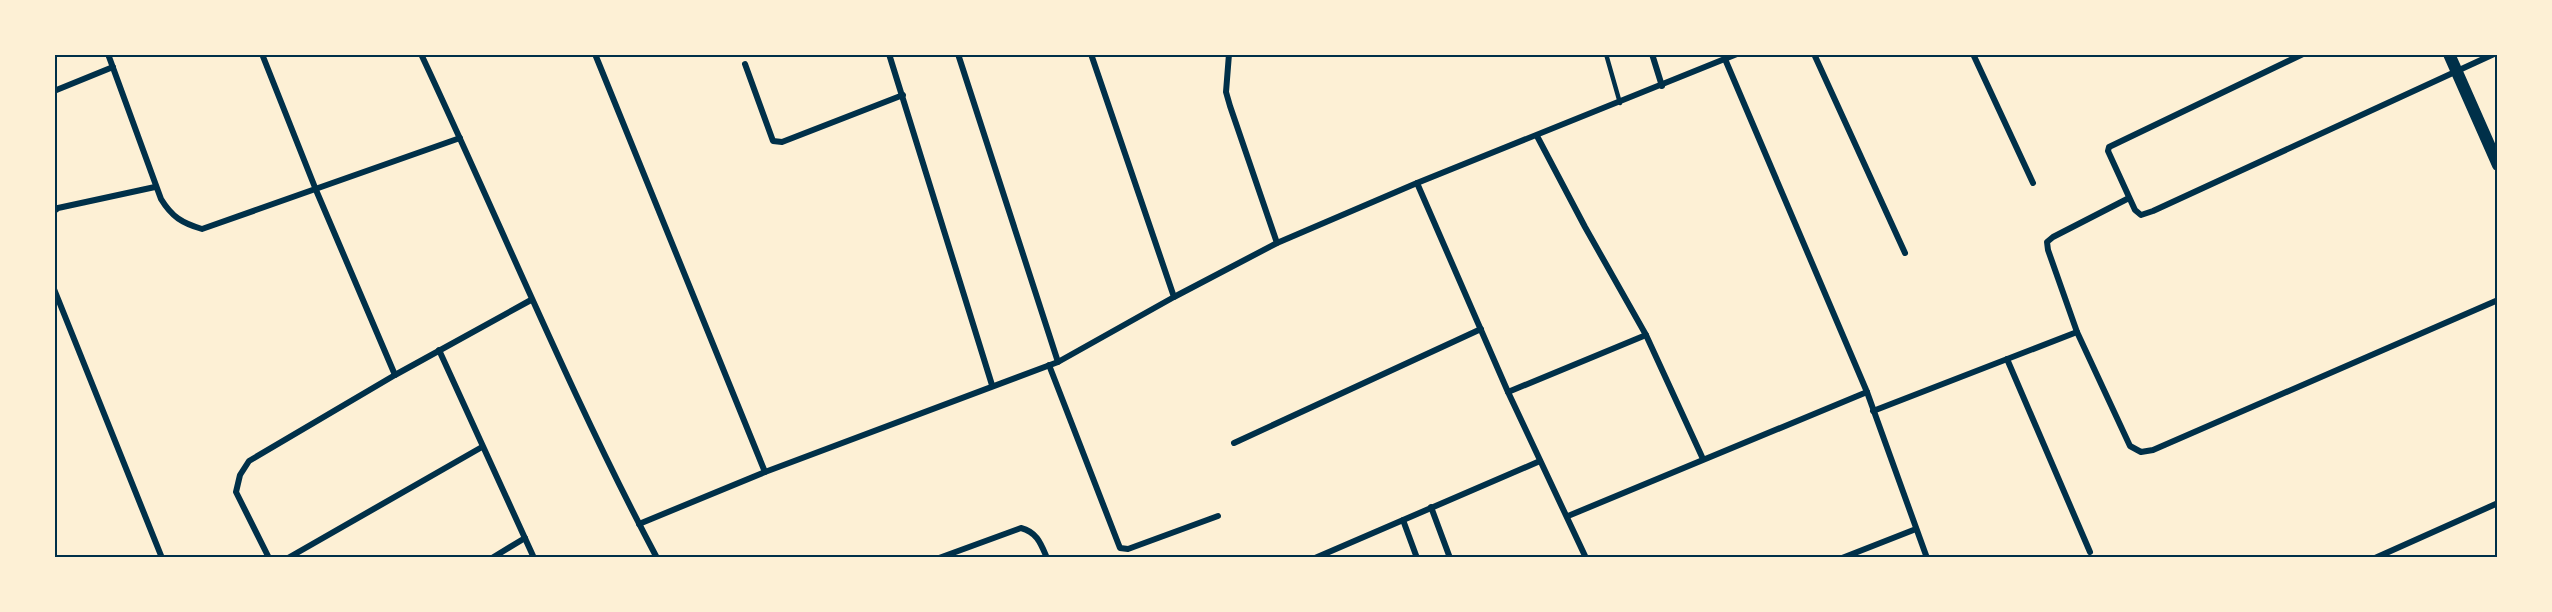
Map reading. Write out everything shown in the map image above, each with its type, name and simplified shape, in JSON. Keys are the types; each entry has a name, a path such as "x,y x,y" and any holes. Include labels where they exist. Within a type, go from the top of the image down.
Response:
{"main road":[{"path":"2449,54 2498,165"}],"street":[{"path":"108,54 155,187 170,214 187,225 202,229 460,138"},
{"path":"262,54 394,375"},
{"path":"422,54 531,300 657,558"},
{"path":"595,54 765,472"},
{"path":"889,54 992,385"},
{"path":"958,54 1058,362"},
{"path":"1091,54 1174,297"},
{"path":"1229,54 1226,92 1277,243"},
{"path":"1652,54 1662,86"},
{"path":"639,524 765,472 1058,362 1277,243 1417,183 1737,54"},
{"path":"1814,54 1905,253"},
{"path":"1973,54 2033,183"},
{"path":"2302,54 2109,147 2108,151 2134,210 2140,215 2153,211 2494,54"},
{"path":"1725,59 1866,392 1927,558"},
{"path":"745,64 772,141 782,142 903,95"},
{"path":"54,91 112,67"},
{"path":"1537,136 1585,227 1647,335 1703,459"},
{"path":"1417,183 1508,393 1586,558"},
{"path":"54,211 58,207 155,187"},
{"path":"2129,198 2053,237 2048,242 2048,250 2077,332 2130,446 2141,452 2153,450 2498,300"},
{"path":"54,289 162,558"},
{"path":"268,558 237,492 240,474 249,461 394,375 531,300"},
{"path":"1234,443 1481,330"},
{"path":"1873,411 2077,332"},
{"path":"1508,393 1647,335"},
{"path":"439,350 534,558"},
{"path":"2007,359 2090,552"},
{"path":"1049,365 1120,548 1128,549 1218,516"},
{"path":"1568,516 1866,392"},
{"path":"288,558 482,447"},
{"path":"1315,558 1540,461"},
{"path":"2375,558 2498,503"},
{"path":"1431,507 1450,558"},
{"path":"1403,520 1418,558"},
{"path":"939,558 1021,528 1039,539 1047,558"},
{"path":"1842,558 1916,529"},
{"path":"492,558 525,538"}],"lane":[{"path":"1606,54 1620,103"}]}
